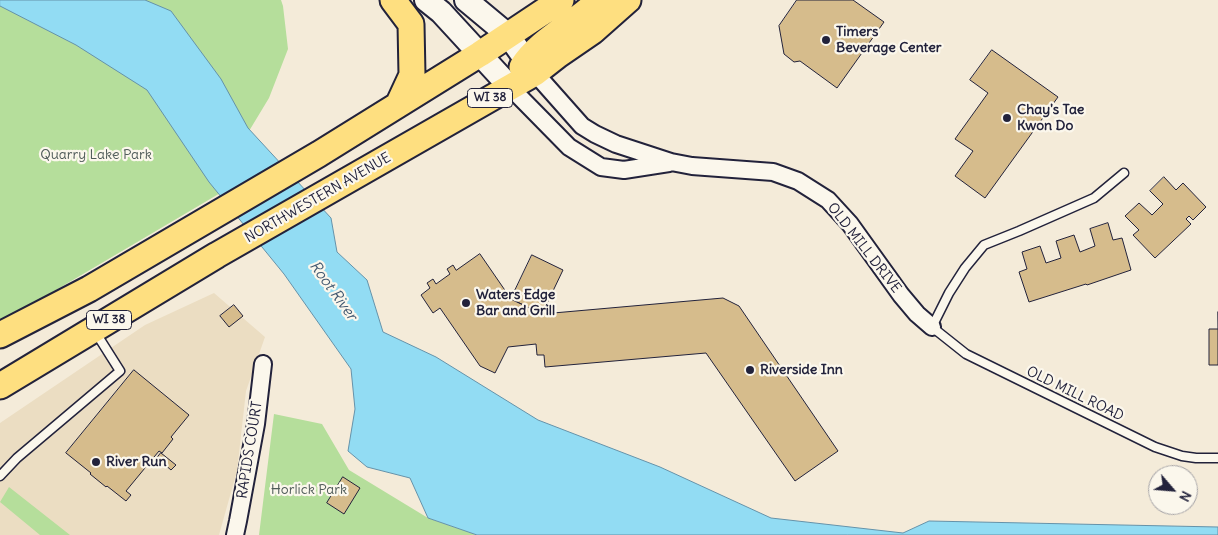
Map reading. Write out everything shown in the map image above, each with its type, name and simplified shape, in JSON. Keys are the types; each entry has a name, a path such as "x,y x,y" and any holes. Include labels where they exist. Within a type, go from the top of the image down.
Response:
{"main road":[{"path":"393,0 411,24 412,75 399,103"},
{"name":"WI 38","path":"0,335 89,289 319,154 480,54 560,0"},
{"path":"510,87 530,67 549,39 599,0"},
{"path":"530,67 558,55 593,31 628,0"},
{"name":"NORTHWESTERN AVENUE","path":"0,386 217,255 510,87"},
{"path":"0,350 89,289"}],"street":[{"path":"426,0 441,12 510,87"},
{"path":"466,0 508,35 530,67"},
{"name":"OLD MILL DRIVE","path":"530,67 582,126 616,144 671,162 692,166 772,172 798,181 828,200 850,224 901,295 917,314 932,327"},
{"name":"OLD MILL DRIVE","path":"510,87 569,146 601,167 624,170 671,162"},
{"name":"RAPIDS COURT","path":"234,535 256,424 263,364"}],"lane":[{"path":"932,327 949,293 965,268 984,245 1019,232 1094,198 1124,173"},
{"name":"OLD MILL ROAD","path":"932,327 966,354 1155,447 1182,456 1218,458"},
{"path":"0,476 17,458 120,371 94,329"}],"shaded area":[{"path":"214,293 265,337 246,391 237,471 219,535 0,535 0,423 145,325"}],"green space":[{"name":"Quarry Lake Park","path":"0,0 281,0 288,49 269,98 243,141 244,179 0,323"},
{"name":"Horlick Park","path":"274,414 322,424 349,470 428,518 477,535 259,535"},
{"path":"9,487 70,535 40,535 0,502"}],"water":[{"name":"Root River","path":"0,0 145,0 171,11 221,79 248,128 331,218 337,252 367,280 383,332 436,357 538,420 660,467 771,518 903,533 929,521 1218,527 1218,535 477,535 428,518 410,478 367,467 348,451 355,409 351,369 284,274 209,182 147,90 76,45 0,6"}],"building":[{"name":"Timers Beverage Center","path":"797,0 853,0 884,22 837,88 800,61 794,62 784,54 779,26"},
{"name":"Chay's Tae Kwon Do","path":"992,50 1058,97 985,198 955,176 973,151 955,139 988,93 970,80"},
{"path":"1164,177 1176,190 1183,183 1206,207 1193,220 1189,216 1186,219 1191,224 1155,258 1133,235 1139,230 1125,216 1139,203 1152,215 1163,204 1150,191"},
{"path":"1108,223 1113,240 1122,238 1131,270 1029,302 1019,272 1027,269 1022,252 1040,246 1046,263 1061,258 1056,241 1074,235 1080,252 1095,246 1090,229"},
{"name":"Riverside Inn","path":"480,254 511,299 542,314 723,298 739,306 838,451 795,481 706,353 545,367 544,355 537,355 536,344 508,347 495,373 480,366 440,308 433,313 421,295 430,288 427,283 433,279 436,284 450,274 447,269 453,265 456,270"},
{"path":"532,255 563,270 542,314 511,299"},
{"path":"234,305 243,316 229,327 220,316"},
{"path":"1209,329 1218,329 1218,365 1209,365"},
{"path":"134,370 189,415 171,437 173,439 162,453 159,451 126,491 131,495 126,501 106,487 66,453"},
{"path":"161,453 176,465 171,470 157,458"},
{"path":"343,477 360,488 344,514 327,503"}],"place":[{"name":"Timers Beverage Center","path":"826,40"},
{"name":"Chay's Tae Kwon Do","path":"1007,118"},
{"name":"Waters Edge Bar and Grill","path":"466,303"},
{"name":"Riverside Inn","path":"750,370"},
{"name":"River Run","path":"96,462"}]}
